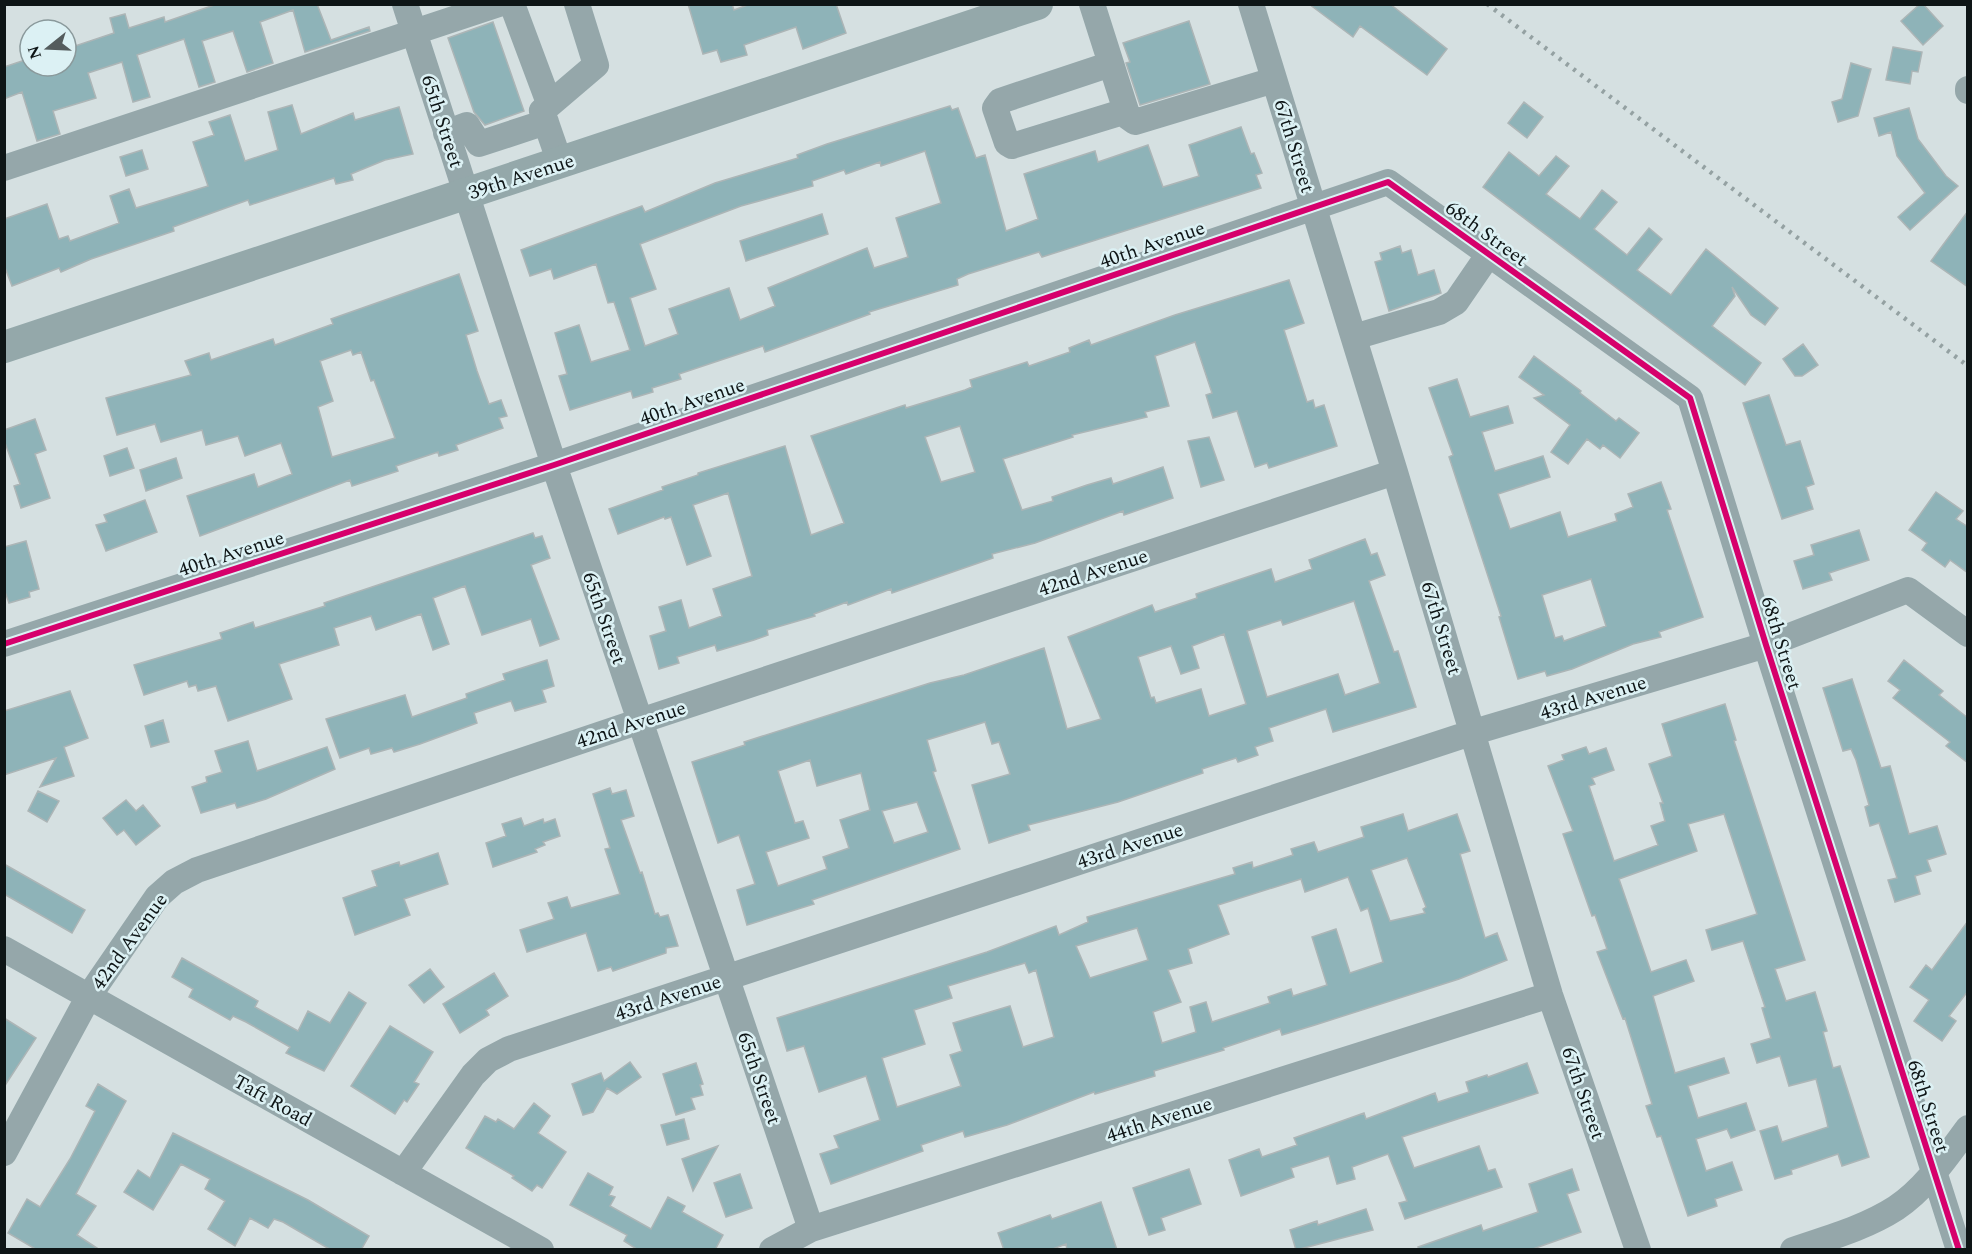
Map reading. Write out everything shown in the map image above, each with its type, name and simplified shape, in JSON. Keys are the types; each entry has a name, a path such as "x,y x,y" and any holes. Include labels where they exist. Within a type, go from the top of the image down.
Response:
{"main road":[{"name":"39th Avenue","path":"4,347 1032,5"}],"street":[{"name":"65th Street","path":"405,4 554,465 811,1228"},
{"path":"4,168 499,4"},
{"path":"512,4 548,113 560,163"},
{"path":"446,133 467,125 479,144 548,113 596,65 577,4"},
{"path":"1092,4 1128,117 1136,122 1274,80"},
{"name":"67th Street","path":"1251,4 1474,732 1550,995 1638,1250"},
{"path":"1111,64 1000,101 995,108 1007,143 1012,146 1126,111"},
{"name":"40th Avenue","path":"4,644 554,465 1388,182"},
{"name":"68th Street","path":"1388,182 1690,398 1766,645 1959,1250"},
{"path":"1354,337 1438,312 1456,302 1489,254"},
{"name":"42nd Avenue","path":"4,1153 89,996 157,897 174,882 197,870 640,720 1395,472"},
{"name":"43rd Avenue","path":"403,1173 473,1075 488,1060 509,1049 1474,732 1766,645 1908,590 1968,634"},
{"name":"Taft Road","path":"4,949 542,1250"},
{"name":"44th Avenue","path":"772,1250 811,1228 1550,995"},
{"path":"1793,1250 1851,1231 1896,1208 1933,1173 1968,1128"}],"building":[{"path":"217,4 317,4 331,40 369,27 370,31 305,52 293,10 260,22 273,63 247,72 233,31 202,41 215,82 199,87 184,39 137,55 150,97 133,102 122,62 88,73 96,98 53,111 60,134 37,141 22,92 4,99 4,67 18,62 18,78 78,78 78,45 114,33 110,18 125,14 129,28 164,17 165,22"},
{"path":"688,4 732,4 734,10 750,4 836,4 846,33 803,49 796,27 744,45 747,55 721,62 717,50 703,54"},
{"path":"1309,4 1390,4 1447,49 1427,75 1360,26 1353,37"},
{"path":"1920,4 1923,4 1943,26 1923,45 1901,21"},
{"path":"1189,21 1210,84 1140,105 1126,63 1130,62 1123,43"},
{"path":"493,22 524,111 485,125 474,112 448,38"},
{"path":"1893,47 1922,52 1918,72 1912,71 1910,84 1886,80"},
{"path":"1851,63 1871,69 1858,116 1838,122 1832,102 1842,99"},
{"path":"1524,102 1543,117 1527,138 1508,123"},
{"path":"292,105 301,134 353,113 355,120 399,107 413,154 385,160 351,174 353,180 336,184 334,178 250,205 248,200 173,227 174,231 91,259 61,272 59,268 12,286 4,265 4,219 47,204 59,239 68,236 70,241 119,223 110,196 129,189 136,208 208,186 193,142 214,135 209,122 230,115 245,161 278,150 268,112"},
{"path":"950,106 952,110 958,108 976,158 985,155 1006,231 1038,219 1024,174 1095,151 1098,162 1148,145 1163,187 1199,176 1189,145 1241,127 1251,154 1254,153 1262,173 1256,175 1261,188 1042,257 1039,252 968,274 957,279 958,285 869,312 870,314 765,352 763,346 679,374 681,379 652,388 653,392 633,398 631,391 570,410 559,376 567,374 555,333 579,325 591,362 630,350 614,302 608,303 596,264 554,279 551,269 530,276 521,250 642,206 645,212 715,183 798,158 797,155","holes":["925,151 941,203 896,218 908,257 874,268 867,248 768,288 775,306 740,320 729,288 669,309 678,334 645,346 630,298 656,289 640,244 741,206 813,186 812,181 844,170 846,174 880,162 881,166"]},
{"path":"1909,108 1918,139 1946,176 1958,186 1910,230 1898,217 1925,193 1897,156 1891,132 1879,136 1874,118"},
{"path":"142,150 148,169 126,176 120,157"},
{"path":"1509,152 1539,176 1556,156 1569,166 1546,194 1580,219 1602,190 1617,202 1594,229 1627,255 1649,228 1662,239 1637,270 1671,295 1706,249 1778,308 1765,325 1751,315 1732,287 1735,296 1712,326 1761,363 1745,385 1483,187"},
{"path":"1968,211 1968,287 1931,261"},
{"path":"822,214 828,234 746,261 740,241"},
{"path":"1400,246 1402,253 1411,250 1418,275 1434,270 1441,293 1389,311 1375,262 1382,260 1380,253"},
{"path":"459,274 478,331 466,335 489,404 501,400 507,416 499,418 503,428 456,445 458,450 439,456 438,452 396,466 398,471 352,486 350,480 200,536 187,496 254,474 258,487 292,474 281,443 245,456 238,436 206,445 202,430 161,442 155,424 117,435 106,398 191,375 185,361 209,353 211,360 273,339 275,345 333,324 331,319","holes":["351,350 353,355 361,352 395,438 332,457 318,407 333,401 320,361"]},
{"path":"1289,280 1304,323 1284,330 1307,402 1313,400 1315,408 1324,405 1337,446 1269,468 1267,463 1255,467 1237,411 1213,418 1206,395 1212,393 1195,342 1155,356 1169,406 1145,412 1147,417 1072,435 1073,437 1003,459 1022,510 1053,501 1052,497 1087,485 1111,478 1113,484 1163,467 1173,498 1124,515 1123,511 1035,543 992,554 993,558 892,593 891,589 848,605 847,602 814,614 815,616 767,630 768,635 754,640 717,651 715,645 677,657 679,663 659,669 650,636 666,631 659,607 681,600 689,628 722,616 713,589 752,576 728,493 693,505 711,556 687,565 671,517 665,519 664,517 618,534 609,509 663,490 662,487 698,475 698,473 785,446 811,535 844,523 811,436 905,405 906,408 965,390 972,387 970,380 1027,362 1029,366 1070,352 1069,348 1089,340 1091,345 1175,315","holes":["960,426 975,472 941,482 925,437"]},
{"path":"1803,344 1818,365 1802,376 1795,376 1783,359"},
{"path":"1534,356 1616,421 1619,418 1639,433 1620,458 1603,445 1600,449 1587,439 1568,464 1551,452 1570,425 1534,398 1544,395 1519,377"},
{"path":"1457,379 1470,417 1508,406 1513,423 1482,432 1495,471 1543,456 1550,477 1498,494 1510,529 1560,512 1568,537 1617,521 1615,514 1633,507 1628,494 1661,482 1671,509 1667,510 1703,617 1659,632 1661,637 1633,644 1572,669 1547,676 1545,671 1518,679 1499,617 1501,616 1449,457 1453,455 1429,388","holes":["1591,579 1606,626 1564,641 1562,636 1555,638 1542,595"]},
{"path":"1769,395 1786,445 1800,441 1814,484 1806,487 1813,509 1782,519 1743,403"},
{"path":"35,419 46,450 35,454 50,498 21,508 14,486 20,484 4,440 4,430"},
{"path":"1209,437 1224,480 1201,487 1188,441"},
{"path":"127,448 134,468 110,476 104,456"},
{"path":"176,458 182,478 146,491 140,470"},
{"path":"1936,492 1963,511 1956,519 1968,527 1968,573 1950,560 1945,567 1922,550 1927,543 1909,530"},
{"path":"145,500 157,532 106,551 96,525 107,522 104,515"},
{"path":"1859,530 1869,560 1829,573 1832,580 1803,589 1794,561 1814,555 1811,545"},
{"path":"533,533 535,538 542,536 550,558 531,565 559,639 540,646 531,619 482,635 465,586 433,598 449,644 433,650 421,614 376,630 371,616 334,628 339,645 279,664 292,699 228,721 216,686 198,691 196,685 189,687 187,681 144,695 134,665 222,639 220,633 253,622 255,628 325,606 324,603"},
{"path":"1365,539 1371,555 1377,553 1385,575 1369,581 1394,652 1398,651 1416,707 1333,732 1326,709 1269,728 1273,741 1255,747 1258,755 1238,762 1236,758 1202,769 1203,773 1118,802 1028,825 1030,830 989,843 972,785 1010,774 999,742 992,744 985,722 927,740 936,771 933,772 960,849 812,900 814,904 747,925 737,890 755,884 739,835 718,843 692,762 745,745 744,742 930,683 964,675 1044,648 1067,729 1101,719 1068,637 1152,605 1155,612 1197,598 1196,594 1271,569 1275,582 1312,569 1309,560","holes":["1354,601 1380,683 1345,695 1338,674 1267,697 1247,631 1281,620 1283,625","1224,634 1246,704 1209,716 1201,689 1156,703 1154,697 1151,698 1138,657 1171,646 1181,674 1199,668 1192,646","810,760 817,786 861,773 870,810 840,820 849,848 823,857 827,869 778,886 766,852 809,838 803,821 795,823 778,771","917,802 928,832 894,843 882,811"]},
{"path":"26,541 39,589 29,592 30,597 9,603 4,589 4,547"},
{"path":"547,660 554,686 542,690 546,702 515,711 511,701 474,713 477,723 420,744 394,752 392,748 371,754 369,748 340,758 326,719 405,695 412,717 467,698 466,694 505,680 503,674"},
{"path":"1904,660 1943,691 1939,695 1968,718 1968,763 1946,746 1950,742 1893,698 1900,690 1888,681"},
{"path":"1852,679 1881,768 1890,766 1909,834 1937,826 1946,854 1927,860 1931,871 1915,876 1920,894 1895,902 1888,880 1897,878 1879,823 1870,826 1865,807 1869,805 1856,760 1851,749 1843,751 1823,688"},
{"path":"70,691 88,738 64,747 74,776 40,787 56,758 4,775 4,711"},
{"path":"1725,704 1736,740 1734,741 1805,960 1775,969 1786,1001 1815,992 1827,1031 1823,1032 1833,1068 1840,1066 1869,1157 1842,1166 1838,1154 1791,1170 1792,1174 1775,1179 1760,1131 1777,1126 1782,1142 1828,1127 1826,1118 1816,1079 1789,1086 1780,1056 1757,1063 1751,1044 1771,1038 1762,1008 1765,1007 1743,941 1712,950 1706,930 1757,914 1724,814 1688,824 1697,851 1619,879 1651,972 1686,960 1694,981 1653,996 1675,1073 1724,1058 1729,1073 1688,1086 1698,1118 1746,1103 1755,1130 1731,1138 1727,1129 1696,1139 1706,1171 1732,1162 1742,1190 1715,1199 1717,1206 1688,1216 1661,1136 1657,1137 1646,1106 1652,1104 1625,1018 1623,1019 1597,952 1607,949 1595,915 1592,916 1563,834 1573,831 1548,766 1564,760 1562,755 1586,747 1589,754 1606,748 1614,770 1592,778 1595,784 1589,786 1614,861 1658,845 1651,826 1665,821 1660,803 1663,803 1649,764 1672,756 1662,724"},
{"path":"163,720 169,742 151,747 145,726"},
{"path":"248,741 257,771 327,747 335,769 266,799 237,808 235,803 201,813 192,787 207,782 206,777 222,772 215,751"},
{"path":"610,788 612,794 626,790 634,816 621,820 640,873 642,872 655,914 658,913 660,917 668,915 678,946 666,948 666,953 613,971 611,967 598,971 586,933 527,952 520,930 554,919 548,903 567,897 571,908 620,894 605,849 610,848 593,794"},
{"path":"38,791 59,801 47,822 28,811"},
{"path":"126,800 136,811 143,805 160,826 136,845 124,830 117,835 103,818"},
{"path":"1403,814 1408,831 1457,814 1470,851 1460,854 1485,938 1497,933 1507,960 1459,979 1315,1025 1282,1035 1280,1029 1223,1048 1224,1050 1154,1071 1155,1076 1095,1094 1094,1092 1007,1125 965,1137 963,1131 921,1145 923,1151 831,1184 820,1154 839,1148 834,1136 880,1120 866,1076 819,1092 804,1046 787,1051 777,1018 987,952 1056,926 1059,935 1088,922 1087,917 1235,874 1233,868 1252,862 1253,868 1293,855 1291,849 1314,842 1318,852 1364,837 1361,827","holes":["1407,858 1426,907 1423,909 1425,913 1390,921 1371,870","1348,877 1361,911 1368,908 1383,962 1350,973 1336,929 1312,937 1327,985 1293,996 1291,989 1268,997 1270,1003 1212,1022 1206,1002 1190,1007 1196,1032 1162,1043 1153,1012 1181,1002 1168,970 1192,963 1188,949 1229,934 1218,905 1301,879 1305,892","1137,928 1148,960 1090,978 1076,946","1025,963 1029,973 1036,970 1054,1037 1023,1047 1010,1006 953,1023 962,1051 950,1055 961,1086 897,1107 882,1058 925,1044 914,1010 952,998 948,986"]},
{"path":"521,818 524,826 543,819 544,823 555,819 560,836 543,842 545,845 535,849 537,852 493,867 486,843 506,836 502,824"},
{"path":"438,853 448,884 404,899 410,915 355,935 343,898 377,886 372,871 399,862 400,866"},
{"path":"4,864 85,910 72,933 4,894"},
{"path":"1968,921 1968,991 1949,1016 1956,1021 1942,1041 1914,1021 1929,1000 1910,987 1926,965 1932,970"},
{"path":"182,958 258,1001 255,1007 298,1031 308,1011 330,1023 349,992 366,1003 324,1071 286,1053 290,1047 246,1022 233,1016 230,1020 189,997 193,989 172,977"},
{"path":"430,969 444,987 424,1003 409,985"},
{"path":"494,973 508,996 486,1010 489,1015 460,1033 443,1004"},
{"path":"4,1018 36,1038 4,1087"},
{"path":"390,1026 433,1052 414,1082 419,1084 407,1102 404,1100 395,1114 351,1086"},
{"path":"630,1062 641,1077 617,1094 607,1088 593,1112 583,1115 572,1084 601,1073 604,1081"},
{"path":"696,1063 703,1084 700,1085 703,1095 691,1098 695,1109 676,1115 663,1074"},
{"path":"1527,1063 1538,1093 1402,1137 1414,1168 1479,1146 1488,1171 1495,1169 1502,1187 1405,1219 1399,1203 1407,1201 1388,1154 1352,1167 1355,1179 1337,1184 1329,1156 1291,1168 1294,1177 1241,1196 1229,1160 1259,1149 1262,1157 1297,1145 1294,1138 1364,1113 1366,1119 1435,1093 1438,1102 1469,1092 1466,1082"},
{"path":"98,1084 126,1101 76,1194 96,1206 77,1235 100,1250 37,1250 8,1233 27,1199 40,1207 70,1159 95,1111 86,1106"},
{"path":"534,1103 550,1116 538,1133 566,1152 542,1188 537,1185 532,1191 512,1178 514,1176 466,1148 485,1116 496,1122 498,1119 514,1129"},
{"path":"684,1119 689,1139 667,1145 661,1125"},
{"path":"173,1133 308,1200 369,1236 361,1250 331,1250 283,1222 274,1219 268,1228 250,1218 235,1246 208,1229 225,1201 205,1189 210,1179 181,1164 153,1210 124,1192 138,1170 150,1178"},
{"path":"718,1146 693,1191 682,1159"},
{"path":"1189,1169 1201,1204 1161,1218 1165,1230 1149,1235 1133,1188"},
{"path":"1572,1169 1579,1190 1567,1194 1581,1232 1530,1250 1419,1250 1418,1247 1481,1225 1483,1231 1538,1212 1529,1184"},
{"path":"588,1173 613,1187 609,1195 615,1197 610,1206 651,1229 668,1197 685,1206 682,1212 723,1235 715,1250 638,1250 624,1241 627,1235 570,1205"},
{"path":"740,1174 752,1208 726,1217 714,1183"},
{"path":"1101,1202 1117,1250 1067,1250 1066,1244 1050,1250 1004,1250 998,1233 1050,1215 1052,1219"},
{"path":"1366,1209 1373,1230 1296,1250 1290,1230 1317,1221 1318,1225"}],"railway":[{"path":"1487,4 1968,366"}],"cycle path":[{"path":"4,644 554,465 1388,182 1690,398 1766,645 1959,1250"}]}
